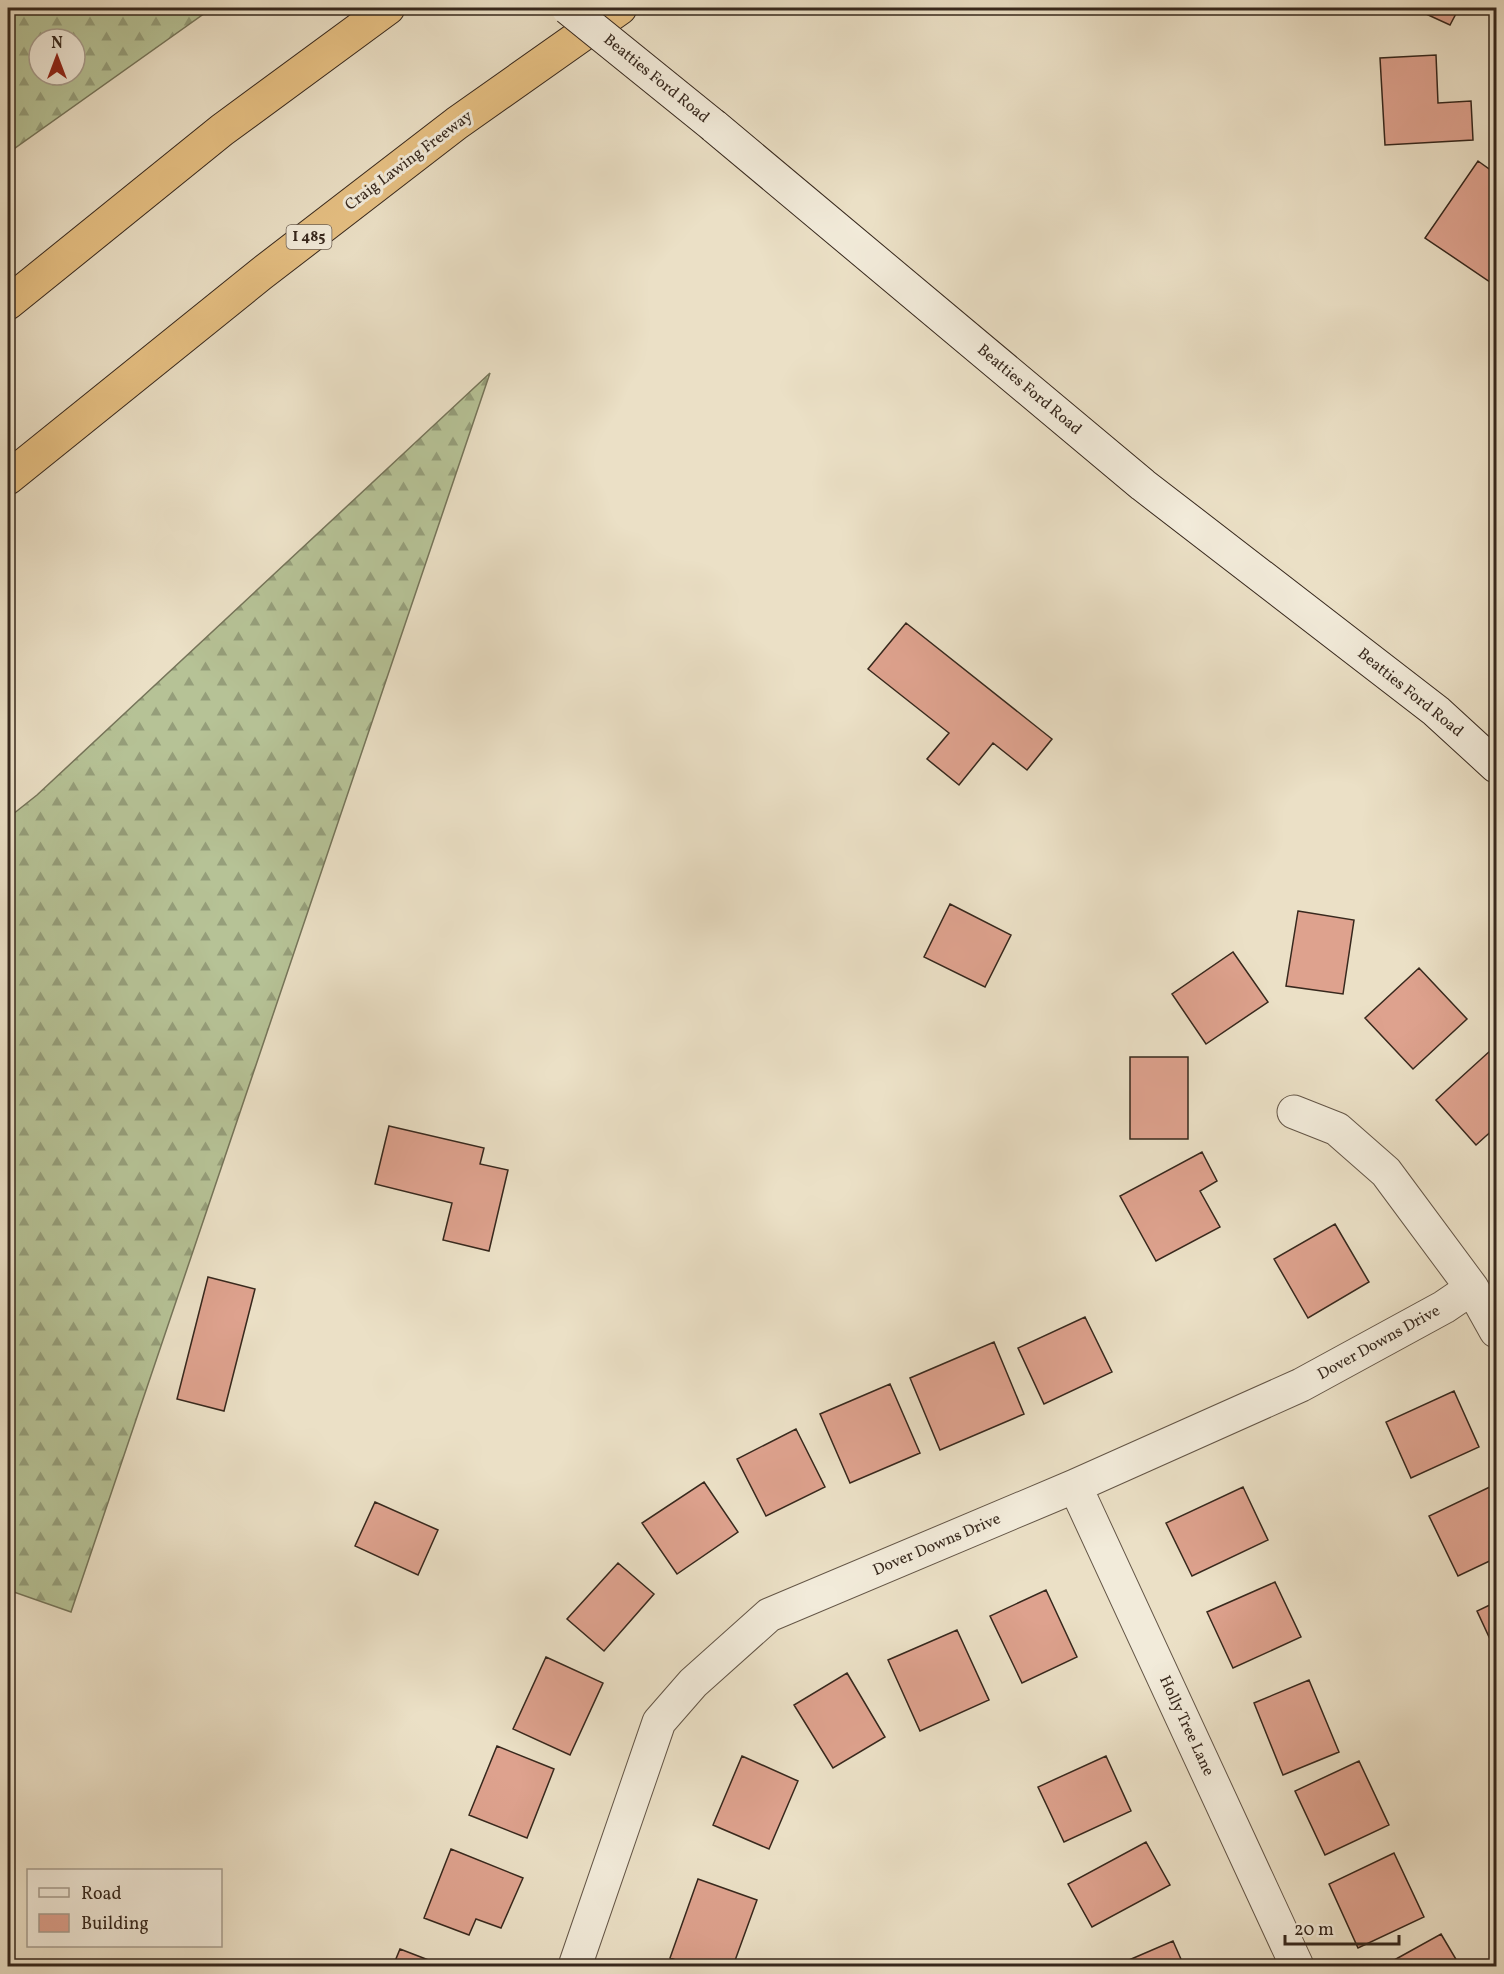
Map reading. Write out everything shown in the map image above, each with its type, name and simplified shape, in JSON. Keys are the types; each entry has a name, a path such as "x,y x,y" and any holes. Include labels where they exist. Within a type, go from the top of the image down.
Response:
{"highway":[{"path":"8,303 222,130 388,8"},
{"name":"Craig Lawing Freeway","path":"8,478 261,273 458,123 620,8"}],"street":[{"name":"Beatties Ford Road","path":"568,8 714,126 1143,485 1436,711 1497,766"},
{"path":"1294,1112 1337,1129 1386,1172 1472,1288 1497,1331"},
{"name":"Dover Downs Drive","path":"582,1964 659,1722 693,1683 770,1615 1075,1486 1302,1385 1444,1307 1472,1288"},
{"name":"Holly Tree Lane","path":"1075,1486 1297,1966"}],"green space":[{"path":"8,8 212,8 8,153"},
{"path":"490,373 71,1612 8,1590 8,818 37,795"}],"building":[{"path":"1413,8 1459,8 1450,25"},
{"path":"1436,55 1438,103 1471,101 1473,140 1385,145 1380,58"},
{"path":"1478,161 1496,174 1496,286 1425,238"},
{"path":"906,623 1052,739 1027,770 993,743 959,785 927,759 949,733 868,669"},
{"path":"950,904 1011,935 985,987 924,957"},
{"path":"1298,911 1354,920 1343,994 1286,986"},
{"path":"1233,952 1268,1002 1206,1044 1172,994"},
{"path":"1419,968 1467,1019 1413,1069 1365,1018"},
{"path":"1491,1050 1496,1057 1496,1127 1476,1145 1436,1100"},
{"path":"1130,1057 1188,1057 1188,1139 1130,1139"},
{"path":"389,1126 484,1148 480,1164 508,1170 489,1251 443,1240 452,1203 375,1184"},
{"path":"1202,1152 1217,1181 1200,1191 1220,1227 1156,1261 1120,1196"},
{"path":"1335,1224 1369,1282 1308,1318 1274,1259"},
{"path":"208,1277 255,1289 224,1411 177,1399"},
{"path":"1085,1317 1112,1372 1044,1404 1018,1348"},
{"path":"994,1342 1024,1414 940,1450 910,1378"},
{"path":"890,1384 920,1453 850,1483 820,1414"},
{"path":"1454,1391 1479,1447 1411,1478 1386,1422"},
{"path":"796,1429 825,1487 766,1516 737,1459"},
{"path":"704,1482 738,1532 677,1574 642,1523"},
{"path":"1496,1484 1496,1558 1458,1576 1429,1516"},
{"path":"1243,1487 1268,1540 1192,1576 1166,1523"},
{"path":"375,1502 438,1530 418,1575 355,1546"},
{"path":"618,1563 654,1594 604,1651 567,1619"},
{"path":"1275,1582 1301,1637 1233,1668 1207,1612"},
{"path":"1046,1590 1077,1657 1022,1683 990,1616"},
{"path":"1496,1602 1496,1652 1477,1611"},
{"path":"957,1630 989,1700 920,1731 888,1660"},
{"path":"546,1657 603,1683 570,1755 513,1729"},
{"path":"847,1673 885,1737 833,1768 794,1705"},
{"path":"1309,1680 1339,1752 1283,1775 1254,1703"},
{"path":"497,1746 554,1769 527,1838 469,1815"},
{"path":"742,1756 798,1781 769,1849 713,1825"},
{"path":"1106,1756 1131,1811 1064,1842 1038,1787"},
{"path":"1359,1761 1389,1825 1325,1855 1295,1791"},
{"path":"1146,1842 1170,1885 1092,1927 1068,1884"},
{"path":"451,1849 523,1878 501,1928 476,1919 469,1935 424,1918"},
{"path":"1394,1853 1424,1917 1358,1948 1329,1884"},
{"path":"698,1879 757,1900 733,1966 693,1966 670,1958"},
{"path":"1441,1934 1460,1966 1389,1966 1387,1964"},
{"path":"1173,1941 1184,1966 1115,1966"},
{"path":"400,1949 444,1966 393,1966"}]}
